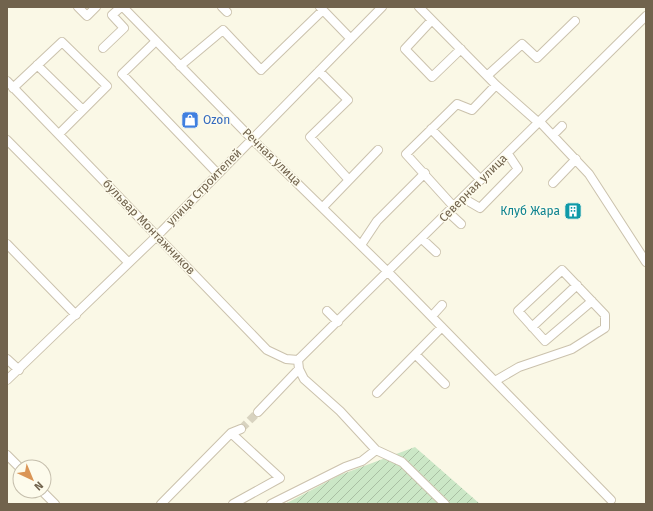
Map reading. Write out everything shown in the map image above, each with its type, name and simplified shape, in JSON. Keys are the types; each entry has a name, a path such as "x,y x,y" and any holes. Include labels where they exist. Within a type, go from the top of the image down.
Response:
{"street":[{"path":"78,7 86,16 96,7"},
{"path":"103,48 124,28 112,15 122,7"},
{"name":"Речная улица","path":"122,7 252,139 323,207 432,316 611,500"},
{"name":"улица Строителей","path":"7,380 76,315 128,262 157,236 217,173 382,7"},
{"path":"419,7 431,21 488,75 496,85 553,135 576,159 589,174 646,262"},
{"path":"180,66 224,30 261,70 322,9 350,38"},
{"name":"Северная улица","path":"258,412 298,364 338,322 646,16"},
{"path":"431,21 405,49 432,77 461,49"},
{"path":"488,75 522,44 536,58 575,21"},
{"path":"156,41 122,74 217,173"},
{"path":"13,88 62,42 107,86 59,134"},
{"path":"38,65 83,110"},
{"path":"318,71 348,100 310,137 349,180"},
{"name":"бульвар Монтажников","path":"7,81 267,350 298,364"},
{"path":"461,224 425,173 406,154 457,104 472,110 496,85"},
{"path":"553,135 562,126"},
{"path":"431,129 481,180"},
{"path":"7,140 128,262"},
{"path":"323,207 378,150"},
{"path":"463,198 480,208 518,169 508,154"},
{"path":"552,183 576,159"},
{"path":"361,245 377,221 425,173"},
{"path":"422,239 436,252"},
{"path":"7,244 76,315"},
{"path":"629,252 636,247"},
{"path":"495,381 519,367 572,349 605,328 605,315 592,301 577,285 562,270 518,310 545,341 592,301"},
{"path":"532,327 577,285"},
{"path":"432,316 442,306"},
{"path":"327,311 338,322"},
{"path":"377,393 442,327"},
{"path":"416,355 445,384"},
{"path":"7,359 19,370"},
{"path":"298,364 304,379 340,411 376,450 402,462 445,504"},
{"path":"161,504 231,433 241,429"},
{"path":"231,433 280,478 233,504"},
{"path":"271,504 345,467 362,461 376,450"}],"green space":[{"path":"415,447 480,504 285,504 340,475"}],"tunnel":[{"path":"241,429 258,412"}],"place":[{"name":"Ozon","path":"190,120"},
{"name":"Клуб Жара","path":"573,211"}]}
